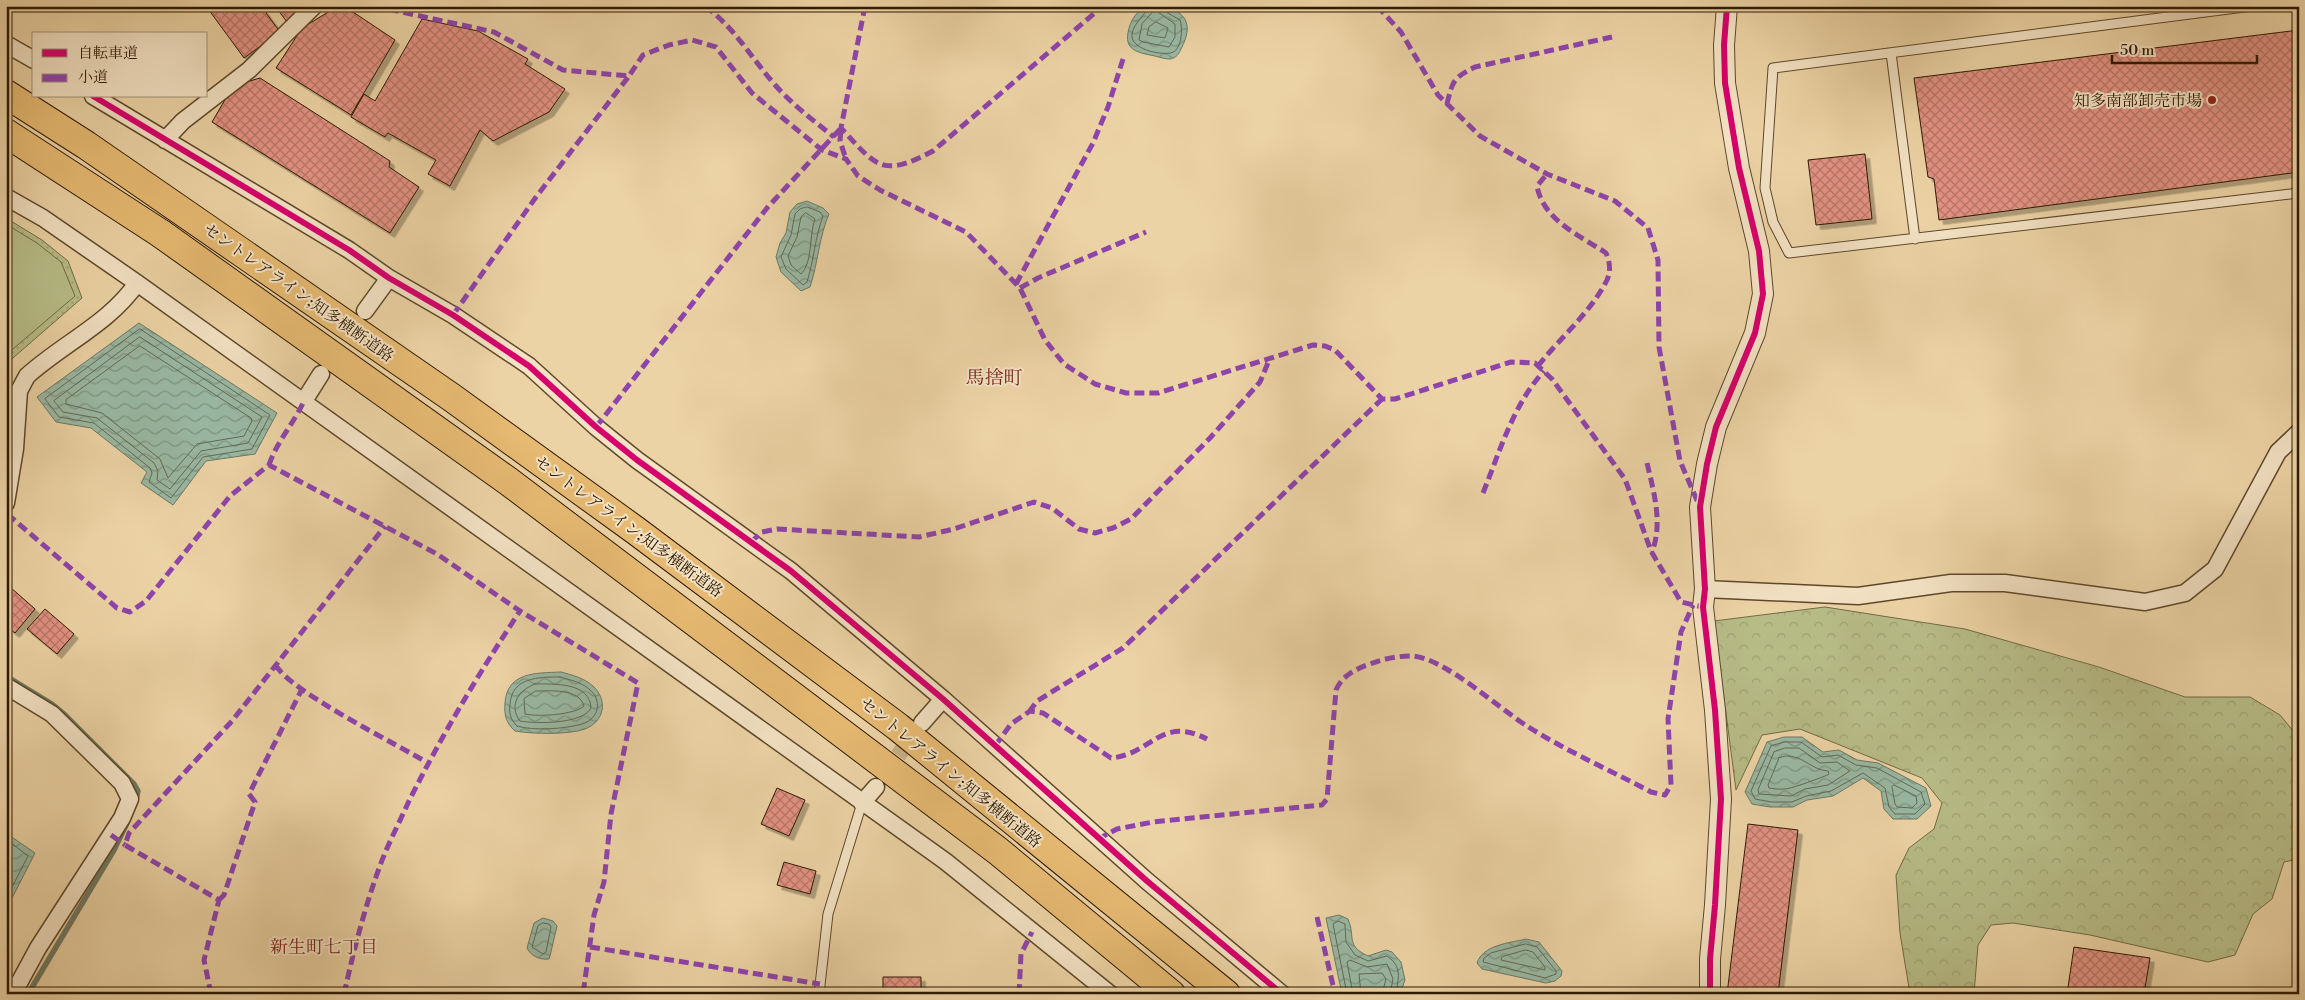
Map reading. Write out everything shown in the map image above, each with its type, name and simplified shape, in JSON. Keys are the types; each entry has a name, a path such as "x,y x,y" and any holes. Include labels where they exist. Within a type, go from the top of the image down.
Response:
{"highway":[{"path":"6,74 32,89"},
{"name":"セントレアライン;知多横断道路","path":"6,94 54,123 451,397 636,530 898,727 1226,994"},
{"path":"44,98 54,123"},
{"name":"セントレアライン;知多横断道路","path":"6,134 160,233 508,481 998,851 1171,994"}],"street":[{"path":"165,140 183,121 249,70 314,6"},
{"path":"1710,994 1710,959 1716,905 1721,799 1715,710 1703,607 1705,589 1700,507 1707,464 1716,427 1755,333 1763,294 1760,251 1739,168 1725,83 1724,46 1727,6"},
{"path":"6,44 32,59"},
{"path":"96,98 348,250 389,278 453,315 529,366 609,438 791,571 943,699 1140,875 1282,994"},
{"path":"6,197 43,218 304,401 862,804 945,861 1110,994"},
{"path":"365,311 389,278"},
{"path":"6,503 15,449 19,391 27,376 108,314 128,295 137,283"},
{"path":"304,401 321,374"},
{"path":"1705,589 1858,596 1951,583 2005,583 2145,602 2185,594 2215,569 2278,452 2299,432"},
{"path":"6,686 52,714 122,783 130,799 122,818 38,948 13,994"},
{"path":"922,723 943,699"},
{"path":"862,804 876,786"}],"lane":[{"path":"2252,6 1773,68 1764,188 1773,222 1789,253 2299,193"},
{"path":"1891,53 1915,239"},
{"path":"819,994 828,914 862,804"}],"green space":[{"path":"6,218 42,240 68,261 82,298 6,364"},
{"path":"6,224 37,243 61,262 75,296 6,355"},
{"path":"1825,607 1965,629 2099,667 2185,697 2250,697 2280,715 2299,738 2299,859 2284,862 2272,899 2253,914 2235,955 2208,962 2090,935 2013,923 1991,925 1978,945 1974,994 1910,994 1900,933 1896,875 1909,848 1934,829 1942,803 1922,778 1800,729 1762,735 1736,790 1714,621"}],"water":[{"path":"1148,6 1168,8 1176,11 1186,21 1186,38 1179,53 1174,58 1166,59 1141,53 1129,44 1128,33 1130,25 1137,14"},
{"path":"807,201 823,208 829,214 810,287 801,291 781,272 776,257 780,243 786,233 790,212 797,204"},
{"path":"139,323 277,413 255,454 206,461 173,505 141,483 147,472 91,428 56,422 37,397"},
{"path":"561,672 586,681 598,692 601,697 602,710 597,721 578,731 531,733 515,731 506,718 505,711 507,693 511,685 524,676"},
{"path":"1784,737 1802,737 1823,752 1839,750 1857,760 1878,763 1926,788 1931,806 1917,819 1893,819 1884,809 1881,791 1863,778 1833,796 1807,800 1793,807 1770,807 1752,804 1745,792 1767,742"},
{"path":"6,833 35,853 6,910"},
{"path":"1339,915 1348,919 1352,940 1356,948 1361,952 1368,956 1386,950 1392,952 1401,962 1405,980 1400,994 1342,994 1326,918"},
{"path":"543,918 553,921 557,926 549,959 536,957 527,948 534,923"},
{"path":"1526,939 1539,942 1562,971 1561,976 1555,981 1546,983 1482,969 1477,963 1485,952 1497,946"}],"building":[{"path":"206,6 261,6 280,32 244,58"},
{"path":"275,6 301,6 303,9 287,22"},
{"path":"338,6 344,6 395,40 351,115 276,68 302,28"},
{"path":"422,19 478,31 528,59 525,64 565,89 549,112 493,141 480,130 450,186 428,174 436,160 388,133 385,137 351,117 364,94 375,101"},
{"path":"2299,30 2299,172 1939,220 1934,179 1928,177 1914,78"},
{"path":"260,78 390,161 389,167 419,187 390,233 212,122 233,86"},
{"path":"1865,154 1872,219 1816,225 1808,160"},
{"path":"10,587 35,609 15,633 6,626 6,591"},
{"path":"45,609 74,634 57,654 27,629"},
{"path":"777,788 805,800 789,836 761,824"},
{"path":"1748,824 1798,830 1778,994 1727,994"},
{"path":"784,862 816,871 810,894 777,885"},
{"path":"2074,947 2150,958 2144,994 2067,994"},
{"path":"883,977 921,977 921,994 883,994"},
{"path":"395,990 420,992 420,994 395,994"}],"waterway":[{"path":"6,676 52,704 64,714 134,784 138,791 136,800"},
{"path":"28,994 114,850 127,823"}],"tunnel":[{"path":"884,775 915,732"}],"marked path":[{"path":"374,6 494,32 563,70 629,76 643,55 669,45 692,40 716,47 752,93 822,150 846,159 858,176 880,190 966,232 1020,288 1045,340 1064,364 1095,384 1126,393 1158,393 1313,345 1325,346 1335,350 1382,399 1395,399 1511,362 1535,363 1552,379 1625,479 1651,551 1681,602 1703,607"},
{"path":"705,6 734,34 783,93 834,137"},
{"path":"865,6 841,128 872,160 891,166 902,164 933,151 1103,6"},
{"path":"1377,6 1401,32 1438,95 1480,136 1547,174 1615,201 1648,228 1658,260 1659,347 1680,461 1699,505"},
{"path":"1447,104 1453,85 1458,77 1475,67 1612,37"},
{"path":"1016,284 1093,143 1108,107 1123,59"},
{"path":"453,315 536,197 629,76"},
{"path":"596,427 767,208 841,128 840,141 846,159"},
{"path":"1538,366 1593,303 1607,280 1609,270 1606,253 1564,226 1547,208 1537,186 1547,174"},
{"path":"1020,288 1038,278 1146,232"},
{"path":"751,542 762,532 777,529 919,537 954,529 1034,502 1052,508 1079,529 1095,533 1113,528 1131,519 1210,438 1260,382 1270,358"},
{"path":"1483,493 1508,429 1524,398 1544,371"},
{"path":"1029,712 1037,701 1123,648 1382,399"},
{"path":"269,465 276,449 304,401"},
{"path":"1647,463 1655,497 1657,519 1657,530 1652,552"},
{"path":"6,517 12,518 117,608 130,612 146,601 230,496 269,465 437,554 520,611 638,683 611,814 604,882 594,915 583,994"},
{"path":"211,994 204,960 219,900 125,845 129,833 232,721 385,526"},
{"path":"1098,839 1117,829 1153,822 1322,805 1327,799 1336,690 1345,677 1359,668 1385,659 1406,656 1424,659 1439,665 1455,674 1515,718 1542,735 1651,792 1665,795 1671,785 1668,719 1681,632 1693,605"},
{"path":"344,994 365,911 391,839 448,728 520,611"},
{"path":"276,665 284,675 321,702 428,763"},
{"path":"219,900 224,895 255,802 249,794 302,689"},
{"path":"995,746 1011,724 1030,711 1043,713 1111,758 1125,755 1156,738 1178,731 1191,733 1207,739"},
{"path":"111,835 125,845"},
{"path":"1317,917 1335,994"},
{"path":"1019,994 1021,954 1032,932"},
{"path":"590,947 820,984"}],"cycle path":[{"path":"1710,994 1710,959 1721,799 1715,710 1703,607 1705,589 1700,507 1707,464 1716,427 1755,333 1763,294 1759,251 1739,168 1725,83 1724,45 1727,6"},
{"path":"96,98 349,250 389,278 453,315 529,366 596,427 637,460 791,571 943,699 1147,881 1282,994"}],"place":[{"name":"知多南部卸売市場","path":"2212,100"}],"district":[{"name":"馬捨町","path":"994,377"},
{"name":"新生町七丁目","path":"324,947"}]}
